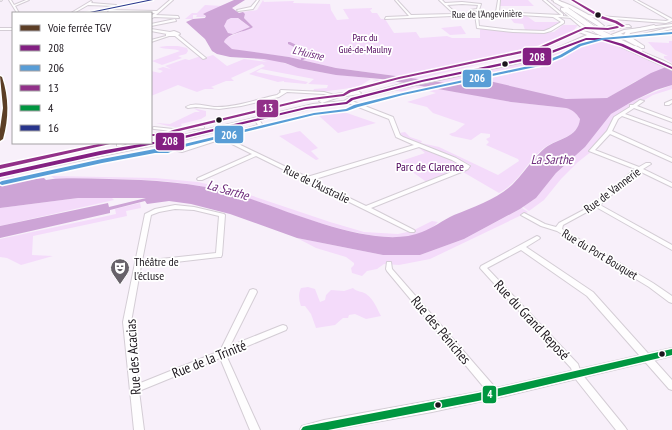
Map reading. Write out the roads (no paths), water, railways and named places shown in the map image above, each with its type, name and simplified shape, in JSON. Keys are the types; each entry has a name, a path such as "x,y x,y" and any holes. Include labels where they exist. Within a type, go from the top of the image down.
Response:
{"highway":[{"path":"553,1 597,31 639,48"},
{"path":"639,48 628,39 626,34 630,31 657,23"},
{"path":"618,32 639,48 660,60"},
{"path":"589,33 660,60"},
{"path":"581,40 596,39 615,43"}],"main road":[{"path":"553,1 591,18 602,26 618,32 657,23"},
{"path":"570,13 589,33 612,37 618,32 646,24 672,24"},
{"path":"155,135 173,140 202,127 335,97 398,86 527,56 566,43 581,40 589,33 610,28 657,23 672,24"},
{"path":"443,76 537,57 602,26"},
{"path":"155,135 173,140 256,119 320,105 339,103 398,86"},
{"path":"345,95 351,100"},
{"path":"335,97 333,100 339,103"},
{"path":"0,173 118,144"},
{"path":"0,173 124,144"},
{"path":"306,430 330,424 408,412 672,352"}],"street":[{"path":"10,0 17,12"},
{"path":"14,6 28,0"},
{"path":"74,12 94,0"},
{"path":"91,12 152,0"},
{"path":"152,17 172,0"},
{"path":"238,10 252,8 258,0"},
{"path":"396,0 411,17"},
{"path":"440,0 456,14"},
{"path":"497,13 499,0"},
{"path":"544,0 563,15"},
{"path":"636,0 662,15 672,24"},
{"path":"106,12 121,2"},
{"path":"88,4 116,5"},
{"path":"446,5 479,6 478,10 452,10"},
{"path":"106,12 158,12"},
{"path":"476,13 478,27 513,31 548,31 563,22 553,15"},
{"name":"Rue de l'Angevinière","path":"386,18 476,13 553,15 570,13"},
{"path":"662,15 672,15"},
{"path":"152,17 178,17"},
{"path":"591,18 646,24"},
{"path":"152,25 175,20"},
{"path":"657,23 672,24"},
{"path":"641,35 672,24"},
{"path":"0,29 12,25"},
{"path":"5,28 12,29"},
{"path":"152,30 168,34"},
{"path":"152,41 168,34 178,33 176,35 204,58"},
{"path":"280,91 324,93 335,97"},
{"path":"188,107 198,105 209,108 225,107 278,96 286,92"},
{"path":"351,100 391,118 398,136 454,158 465,164 467,167 366,208"},
{"path":"642,101 632,106 616,118 609,132 592,151 639,169 672,185"},
{"path":"667,104 672,101"},
{"path":"632,106 672,121"},
{"path":"621,114 672,134"},
{"path":"173,140 176,150 182,150 259,126 260,124 256,119"},
{"path":"155,135 173,130 202,127"},
{"path":"609,132 672,160"},
{"name":"Rue de l'Australie","path":"223,138 412,231"},
{"path":"308,179 419,145"},
{"path":"200,179 256,154"},
{"name":"Rue de Vannerie","path":"559,230 559,226 561,224 596,205 639,169 648,164"},
{"path":"596,205 672,248"},
{"name":"Rue des Acacias","path":"139,264 220,255 222,215 200,209 183,207 170,208 148,214 127,322 139,430"},
{"name":"Rue du Port Bouquet","path":"524,215 543,225 559,230 652,285 672,300"},
{"path":"537,238 522,246 590,294 672,386"},
{"name":"Rue du Grand Reposé","path":"522,246 483,268 575,366 577,374 622,430"},
{"name":"Rue des Péniches","path":"389,264 389,268 485,382 496,393"},
{"path":"254,292 222,354 255,430"},
{"name":"Rue de la Trinité","path":"135,389 283,328"}],"water":[{"name":"La Sarthe","path":"234,0 245,0 232,8 239,13 243,12 245,14 244,18 253,27 226,39 224,42 232,49 289,57 336,68 457,85 466,81 485,80 566,99 607,98 651,73 666,67 672,67 672,85 656,90 611,114 585,147 556,173 536,198 520,209 464,239 420,255 383,255 297,238 230,214 191,204 169,201 147,204 145,201 110,210 110,213 0,238 0,226 108,203 109,207 146,198 78,198 0,208 0,183 44,178 46,180 70,178 141,180 188,184 235,194 329,226 379,236 402,237 422,232 450,217 500,194 519,178 544,149 567,137 576,130 578,125 580,119 579,117 576,113 566,108 511,102 381,79 336,75 298,68 285,63 264,59 230,57 217,54 212,51 205,39 186,22 193,19 205,18 206,16 203,14","holes":["231,18 238,18 250,27 233,34 228,33 224,26 227,20"]}],"waterway":[{"name":"L'Huisne","path":"289,43 309,52 310,55 302,59"}],"tunnel":[{"path":"610,29 617,29"}],"rail line":[{"name":"TGV","path":"0,77 5,100 5,116 0,139"}],"place":[{"name":"Théâtre de l'écluse","path":"120,285"}],"park label":[{"name":"Parc du Gué-de-Maulny","path":"365,42"},
{"name":"Parc de Clarence","path":"430,166"}]}
